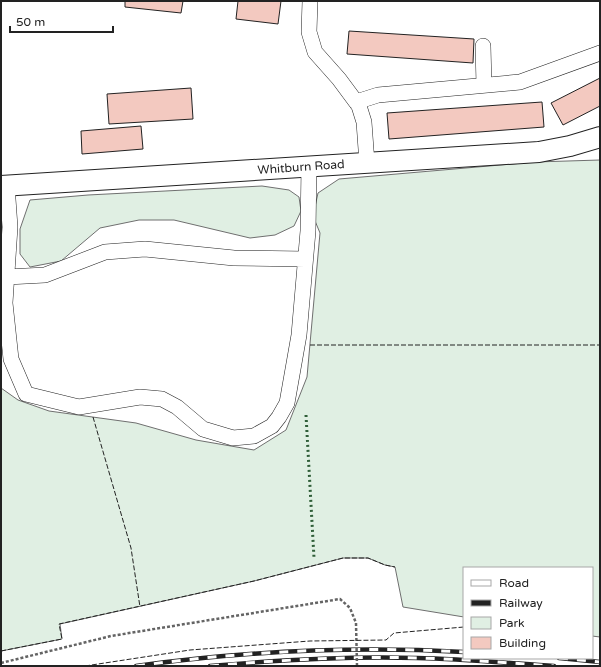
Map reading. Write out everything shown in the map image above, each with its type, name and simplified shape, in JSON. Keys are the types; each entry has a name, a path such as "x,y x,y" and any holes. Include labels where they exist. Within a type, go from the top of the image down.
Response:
{"main road":[{"name":"Whitburn Road","path":"4,185 540,152 570,146 600,137"}],"street":[{"path":"310,1 309,32 315,52 339,79 359,106 364,122 367,163"},
{"path":"483,46 484,85"},
{"path":"356,102 378,95 520,82 600,53"},
{"path":"4,185 10,227 5,303 11,359 26,394 79,407 140,397 162,399 177,407 202,429 233,438 254,436 272,426 279,418 287,403 299,334 308,231 309,166"},
{"path":"7,277 45,275 105,252 145,249 234,258 305,259"}],"path":[{"path":"1,663 111,636 340,599 350,608 356,623 357,666"}],"green space":[{"path":"600,160 600,637 593,636 593,567 463,567 463,617 403,607 395,567 385,565 368,558 343,558 254,581 60,624 62,639 1,651 1,388 18,400 49,411 136,423 196,440 254,450 286,430 307,377 320,233 313,216 318,193 339,179 535,162"},
{"path":"262,186 289,190 299,197 301,211 294,226 275,235 250,238 174,220 139,220 100,228 61,261 30,267 20,254 20,229 30,200 88,195"}],"building":[{"path":"125,1 183,1 181,13 125,7"},
{"path":"238,1 281,1 278,24 236,19"},
{"path":"349,31 474,39 473,63 347,54"},
{"path":"600,78 600,106 563,125 551,103"},
{"path":"191,88 193,119 109,124 107,94"},
{"path":"542,102 544,127 389,139 387,113"},
{"path":"141,126 143,149 82,154 81,131"}],"railway":[{"path":"136,666 259,653 300,651 423,650 463,652"},
{"path":"210,666 314,659 365,658 451,659 554,666"},
{"path":"569,659 600,662"}],"hedge":[{"path":"306,415 314,558"}],"fence":[{"path":"310,345 600,345"},
{"path":"93,417 131,548 140,607"},
{"path":"1,651 62,639 59,624 254,581 343,558 368,558 385,565 395,567"},
{"path":"85,666 190,650 310,641 386,640 394,633 463,627"}]}
